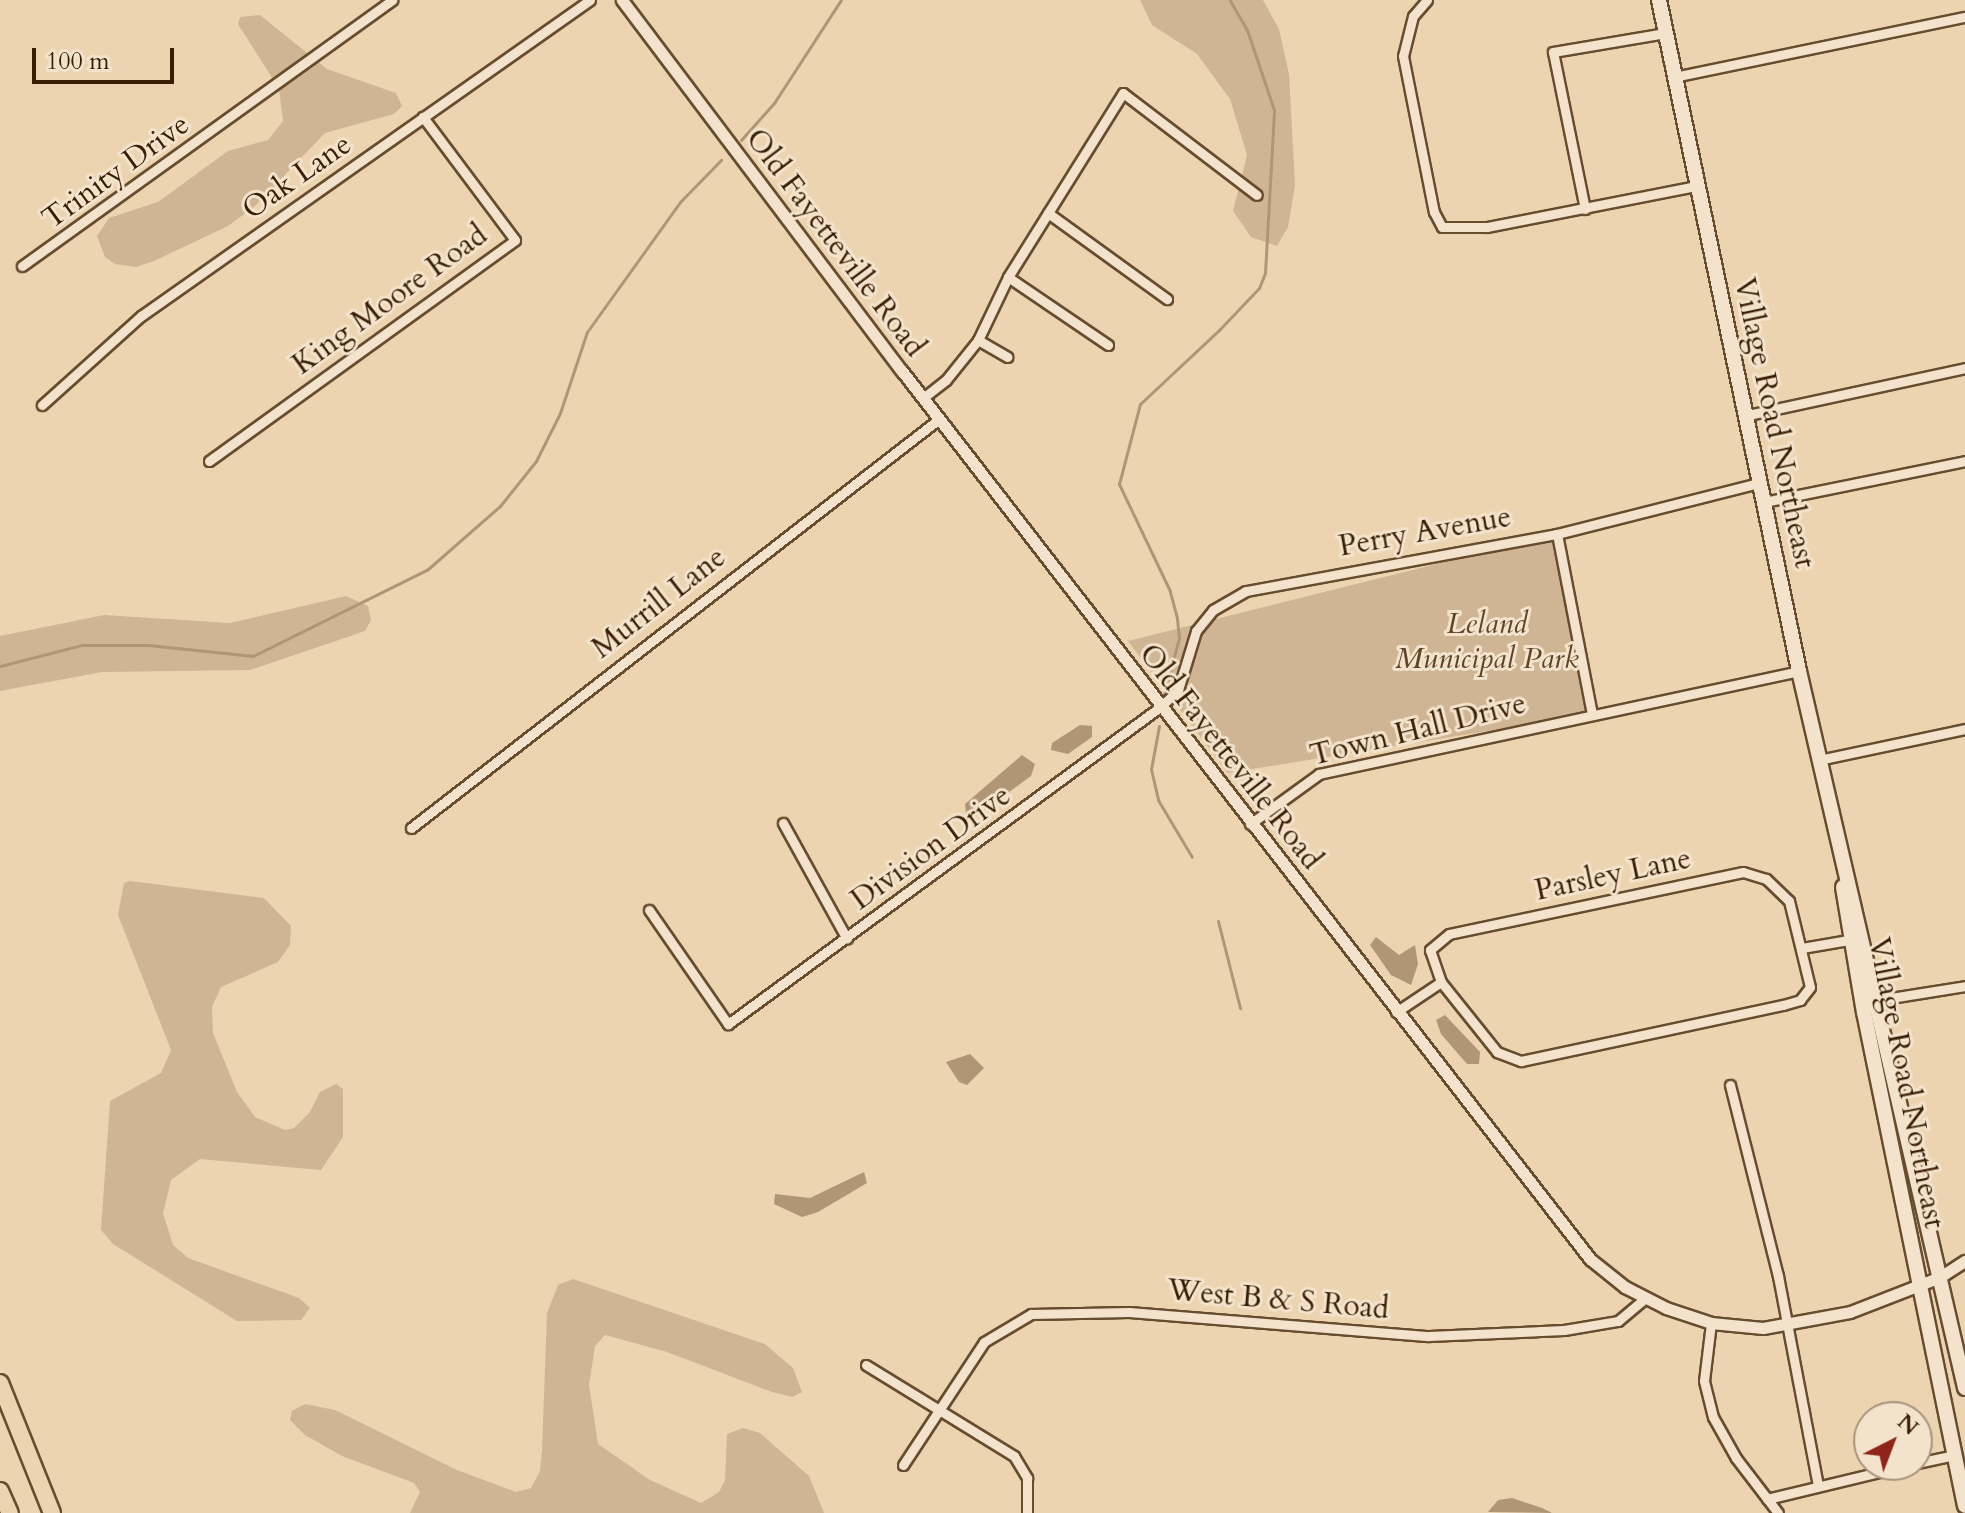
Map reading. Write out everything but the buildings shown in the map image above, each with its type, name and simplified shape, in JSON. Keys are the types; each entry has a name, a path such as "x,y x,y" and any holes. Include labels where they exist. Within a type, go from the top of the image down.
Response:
{"highway":[{"path":"0,1383 52,1513"},
{"path":"0,1491 10,1513"}],"main road":[{"name":"Village Road Northeast","path":"1659,0 1696,186 1748,415 1759,483 1841,857 1919,1286 1965,1506"},
{"name":"Village Road Northeast","path":"1857,938 1878,1000 1965,1388"},
{"path":"1953,1447 1965,1475"}],"street":[{"name":"Trinity Drive","path":"22,266 392,0"},
{"name":"Oak Lane","path":"42,405 141,316 590,0"},
{"name":"Old Fayetteville Road","path":"622,0 1250,824 1573,1240 1607,1275 1645,1298 1711,1323 1787,1327 1850,1312 1940,1277 1965,1261"},
{"path":"1427,0 1413,16 1403,56 1434,212 1442,227 1487,227 1696,186"},
{"path":"1674,77 1965,17"},
{"path":"1585,209 1553,52 1665,33"},
{"path":"923,398 946,380 978,340 1008,277 1123,93 1257,195"},
{"name":"King Moore Road","path":"209,461 515,240 423,117"},
{"path":"1048,213 1167,299"},
{"path":"1008,277 1108,345"},
{"path":"978,340 1007,357"},
{"path":"1748,415 1965,368"},
{"name":"Murrill Lane","path":"411,828 939,419"},
{"path":"1764,502 1965,461"},
{"name":"Perry Avenue","path":"1160,707 1178,690 1196,631 1213,610 1246,591 1557,534 1759,483"},
{"path":"1557,534 1592,714"},
{"name":"Town Hall Drive","path":"1250,824 1319,774 1799,671"},
{"name":"Division Drive","path":"649,910 728,1024 1160,707"},
{"path":"1819,760 1965,729"},
{"path":"783,823 847,939"},
{"name":"Parsley Lane","path":"1743,872 1766,879 1789,901 1810,987 1800,1000 1521,1061 1497,1052 1441,982 1430,950 1449,934 1743,872"},
{"path":"1802,948 1857,938"},
{"path":"1396,1012 1441,982"},
{"path":"1878,1000 1965,986"},
{"path":"1730,1085 1787,1327 1818,1486"},
{"name":"West B & S Road","path":"903,1465 944,1410 984,1342 1031,1314 1129,1312 1429,1336 1564,1330 1618,1321 1645,1298"},
{"path":"1711,1323 1704,1381 1713,1417 1778,1513"},
{"path":"866,1365 944,1410 1020,1462 1027,1478 1027,1513"},
{"path":"1933,1456 1953,1447"},
{"path":"1767,1499 1853,1478"}],"green space":[{"path":"1140,0 1263,0 1279,29 1289,74 1295,185 1288,227 1277,246 1251,237 1233,211 1247,155 1230,99 1197,54 1152,25"},
{"path":"260,15 327,69 396,93 402,106 394,114 325,133 255,206 228,226 154,261 136,267 115,264 105,257 97,236 109,218 158,202 228,151 268,140 283,121 279,89 238,24 240,17"},
{"name":"Leland Municipal Park","path":"1557,534 1592,714 1228,773 1128,641"},
{"path":"346,596 368,606 371,620 365,631 250,670 102,672 0,691 0,636 104,615 230,623"},
{"path":"130,881 264,898 291,926 290,945 278,962 221,987 212,1007 213,1033 237,1092 255,1117 285,1130 294,1128 310,1112 320,1092 336,1084 343,1089 343,1137 321,1170 200,1159 171,1180 163,1213 173,1245 188,1258 299,1298 310,1308 301,1320 237,1321 113,1244 101,1230 110,1101 161,1073 171,1050 118,915 124,883"},
{"path":"573,1279 765,1344 793,1368 802,1392 793,1397 772,1392 667,1352 605,1335 595,1346 589,1385 598,1444 650,1480 701,1503 719,1492 725,1480 727,1434 743,1428 760,1433 809,1476 824,1513 410,1513 420,1492 414,1483 342,1456 305,1435 290,1420 292,1411 305,1404 335,1410 457,1470 516,1492 531,1488 540,1471 542,1450 547,1313 558,1285"}],"shaded area":[{"path":"1080,725 1092,726 1092,737 1068,754 1051,750 1052,743"},
{"path":"1022,755 1035,764 1031,776 967,823 965,804"},
{"path":"1376,937 1399,955 1415,945 1418,964 1411,985 1391,975 1370,945"},
{"path":"1445,1015 1480,1052 1479,1064 1467,1064 1441,1034 1436,1020"},
{"path":"970,1054 984,1068 967,1085 959,1082 946,1062"},
{"path":"864,1172 867,1183 818,1212 802,1217 774,1204 775,1194 810,1198"},
{"path":"1512,1498 1552,1513 1488,1512 1498,1500"}],"waterway":[{"path":"741,140 774,103 841,0"},
{"path":"1164,695 1179,638 1177,618 1170,591 1119,484 1140,404 1219,330 1259,288 1265,273 1274,110 1247,30 1230,0"},
{"path":"0,666 82,645 148,645 253,656 428,569 500,506 536,461 560,413 587,332 680,202 721,160"},
{"path":"1159,726 1151,769 1158,800 1192,857"},
{"path":"1218,921 1240,1008"}]}
